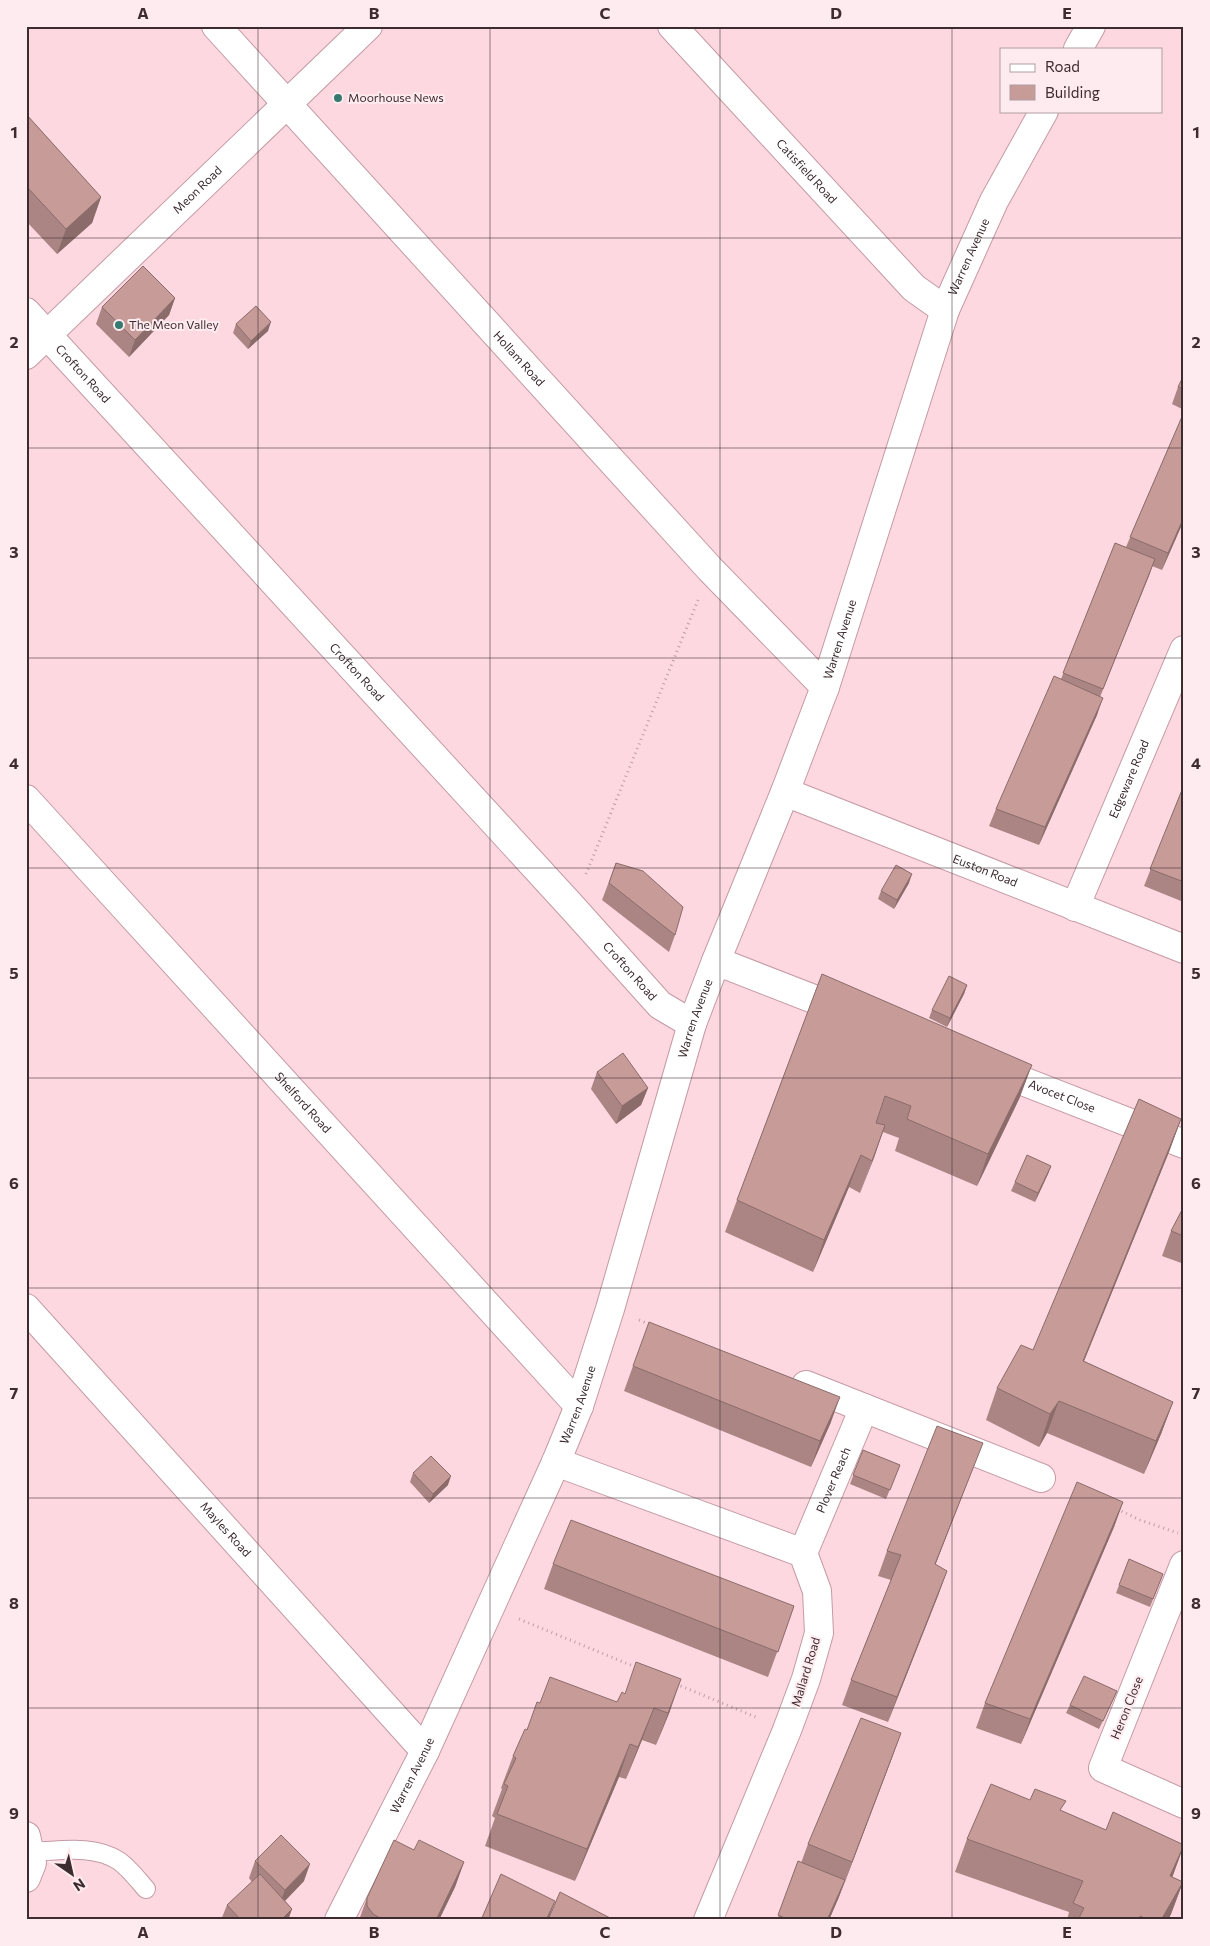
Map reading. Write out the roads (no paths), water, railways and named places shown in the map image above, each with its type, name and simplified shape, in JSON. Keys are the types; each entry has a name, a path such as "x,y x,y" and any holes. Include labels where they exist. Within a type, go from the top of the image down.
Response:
{"street":[{"name":"Hollam Road","path":"216,26 710,569 825,687"},
{"name":"Meon Road","path":"26,355 368,26"},
{"name":"Catisfield Road","path":"672,26 914,288 945,310"},
{"path":"1079,48 1090,26"},
{"name":"Warren Avenue","path":"339,1920 425,1751 556,1462 579,1406 610,1309 692,1024 786,792 825,687 945,310 994,201 1043,112"},
{"name":"Crofton Road","path":"26,312 660,1005 692,1024"},
{"name":"Edgeware Road","path":"1075,907 1184,650"},
{"name":"Euston Road","path":"786,792 1184,950"},
{"name":"Shelford Road","path":"26,800 579,1406"},
{"path":"716,961 872,1022"},
{"name":"Avocet Close","path":"973,1062 1184,1144"},
{"name":"Mayles Road","path":"26,1308 425,1751"},
{"path":"786,1377 1042,1478"},
{"name":"Plover Reach","path":"803,1552 864,1408"},
{"path":"556,1462 803,1552"},
{"name":"Mallard Road","path":"708,1920 787,1730 806,1680 819,1633 817,1590 803,1552"},
{"name":"Heron Close","path":"1184,1565 1103,1768 1184,1804"}],"lane":[{"path":"28,1855 86,1850 107,1854 121,1862 146,1889"}],"place":[{"name":"Moorhouse News","path":"338,98"},
{"name":"The Meon Valley","path":"119,325"}]}
